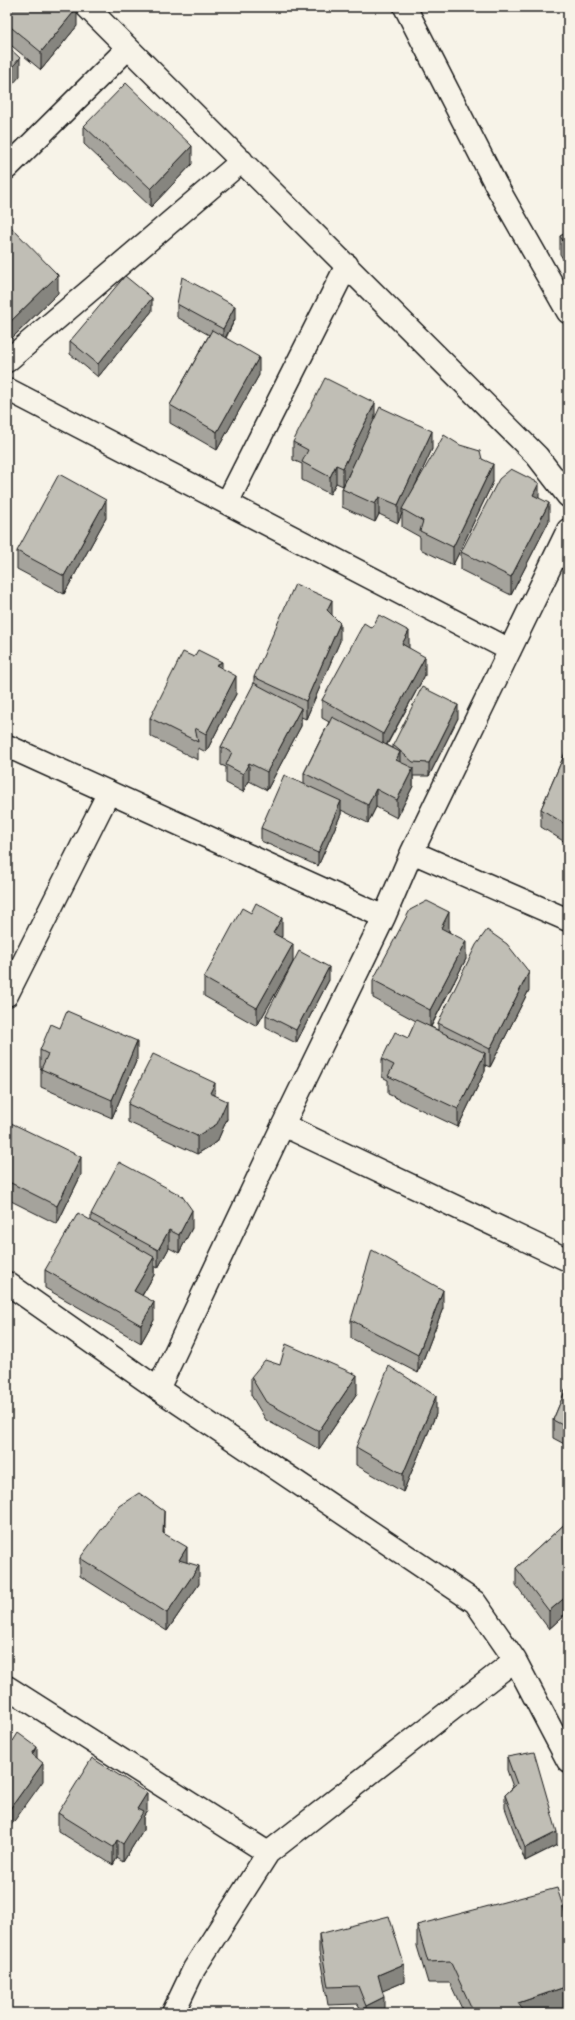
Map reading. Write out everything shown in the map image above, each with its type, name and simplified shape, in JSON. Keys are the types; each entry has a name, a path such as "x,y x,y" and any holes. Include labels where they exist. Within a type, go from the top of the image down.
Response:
{"street":[{"path":"87,7 537,456 568,496"},
{"path":"405,7 496,185 568,312"},
{"path":"7,168 127,48"},
{"path":"7,361 242,161"},
{"path":"227,503 346,265"},
{"path":"7,389 510,650"},
{"path":"158,1389 384,916 412,852 568,530"},
{"path":"7,746 384,916"},
{"path":"7,995 109,792"},
{"path":"412,852 568,920"},
{"path":"283,1125 568,1260"},
{"path":"7,1283 158,1389 475,1602 516,1660 568,1761"},
{"path":"173,2013 194,1969 268,1853 516,1660"},
{"path":"7,1687 268,1853"}],"building":[{"path":"7,7 77,8 41,52 7,24"},
{"path":"7,46 20,58 7,73"},
{"path":"126,83 192,146 151,189 84,126"},
{"path":"7,223 58,275 9,323 7,321"},
{"path":"568,232 568,249 560,236"},
{"path":"125,276 152,298 98,364 70,341"},
{"path":"182,277 235,306 223,329 177,304"},
{"path":"212,330 259,357 217,432 170,405"},
{"path":"325,378 375,403 343,468 336,465 330,477 302,462 308,450 293,442"},
{"path":"380,407 432,431 398,505 379,497 375,504 342,489"},
{"path":"444,435 460,445 480,451 482,459 493,464 453,547 420,531 423,521 402,509"},
{"path":"511,469 539,483 533,495 549,503 511,577 461,552 499,479"},
{"path":"59,474 106,500 64,576 17,551"},
{"path":"295,584 332,600 327,610 340,623 306,701 254,677"},
{"path":"379,615 409,631 402,644 425,657 383,734 322,700 364,623 372,628"},
{"path":"198,650 222,662 216,665 236,676 206,734 195,728 198,742 150,718 183,652 194,657"},
{"path":"254,683 301,708 267,772 249,763 243,774 226,765 232,752 221,747"},
{"path":"422,687 458,705 429,763 413,762 393,745"},
{"path":"332,717 400,752 396,760 413,768 397,800 376,789 368,805 304,773"},
{"path":"568,746 568,826 541,809"},
{"path":"284,775 341,801 318,853 261,828"},
{"path":"427,901 449,912 441,928 466,941 430,1010 373,980 410,910"},
{"path":"256,903 282,918 273,933 293,944 257,1008 204,978 242,908 251,913"},
{"path":"487,930 507,944 529,972 490,1049 438,1023 476,945"},
{"path":"299,951 329,967 296,1030 266,1015"},
{"path":"67,1011 137,1041 112,1100 41,1069 48,1054 40,1050 51,1024 60,1028"},
{"path":"416,1020 485,1053 458,1109 388,1076 394,1065 382,1059 395,1032 408,1038"},
{"path":"153,1054 215,1083 210,1093 227,1101 217,1124 197,1136 128,1104"},
{"path":"9,1122 81,1157 57,1206 7,1181 7,1127"},
{"path":"119,1162 182,1196 192,1210 179,1235 169,1230 158,1250 91,1214"},
{"path":"78,1213 154,1257 134,1291 154,1302 141,1325 45,1270"},
{"path":"372,1250 443,1290 418,1355 351,1320"},
{"path":"286,1344 357,1375 319,1431 266,1402 251,1377 265,1360 280,1365"},
{"path":"389,1366 436,1396 403,1474 356,1447"},
{"path":"568,1384 568,1428 553,1420"},
{"path":"139,1493 164,1511 163,1533 187,1547 179,1560 199,1566 167,1613 80,1558 119,1506"},
{"path":"568,1521 568,1595 549,1611 516,1568"},
{"path":"18,1733 37,1747 32,1754 43,1763 7,1813 7,1737 13,1741"},
{"path":"534,1752 557,1832 525,1848 505,1795 517,1784 507,1757"},
{"path":"92,1758 147,1793 137,1809 143,1812 123,1844 117,1840 113,1847 58,1813"},
{"path":"557,1888 568,1922 568,1986 518,2003 525,2013 474,2013 450,1961 428,1962 417,1925"},
{"path":"389,1916 404,1964 378,1975 384,1997 366,2006 358,1986 328,1987 319,1934"}]}
